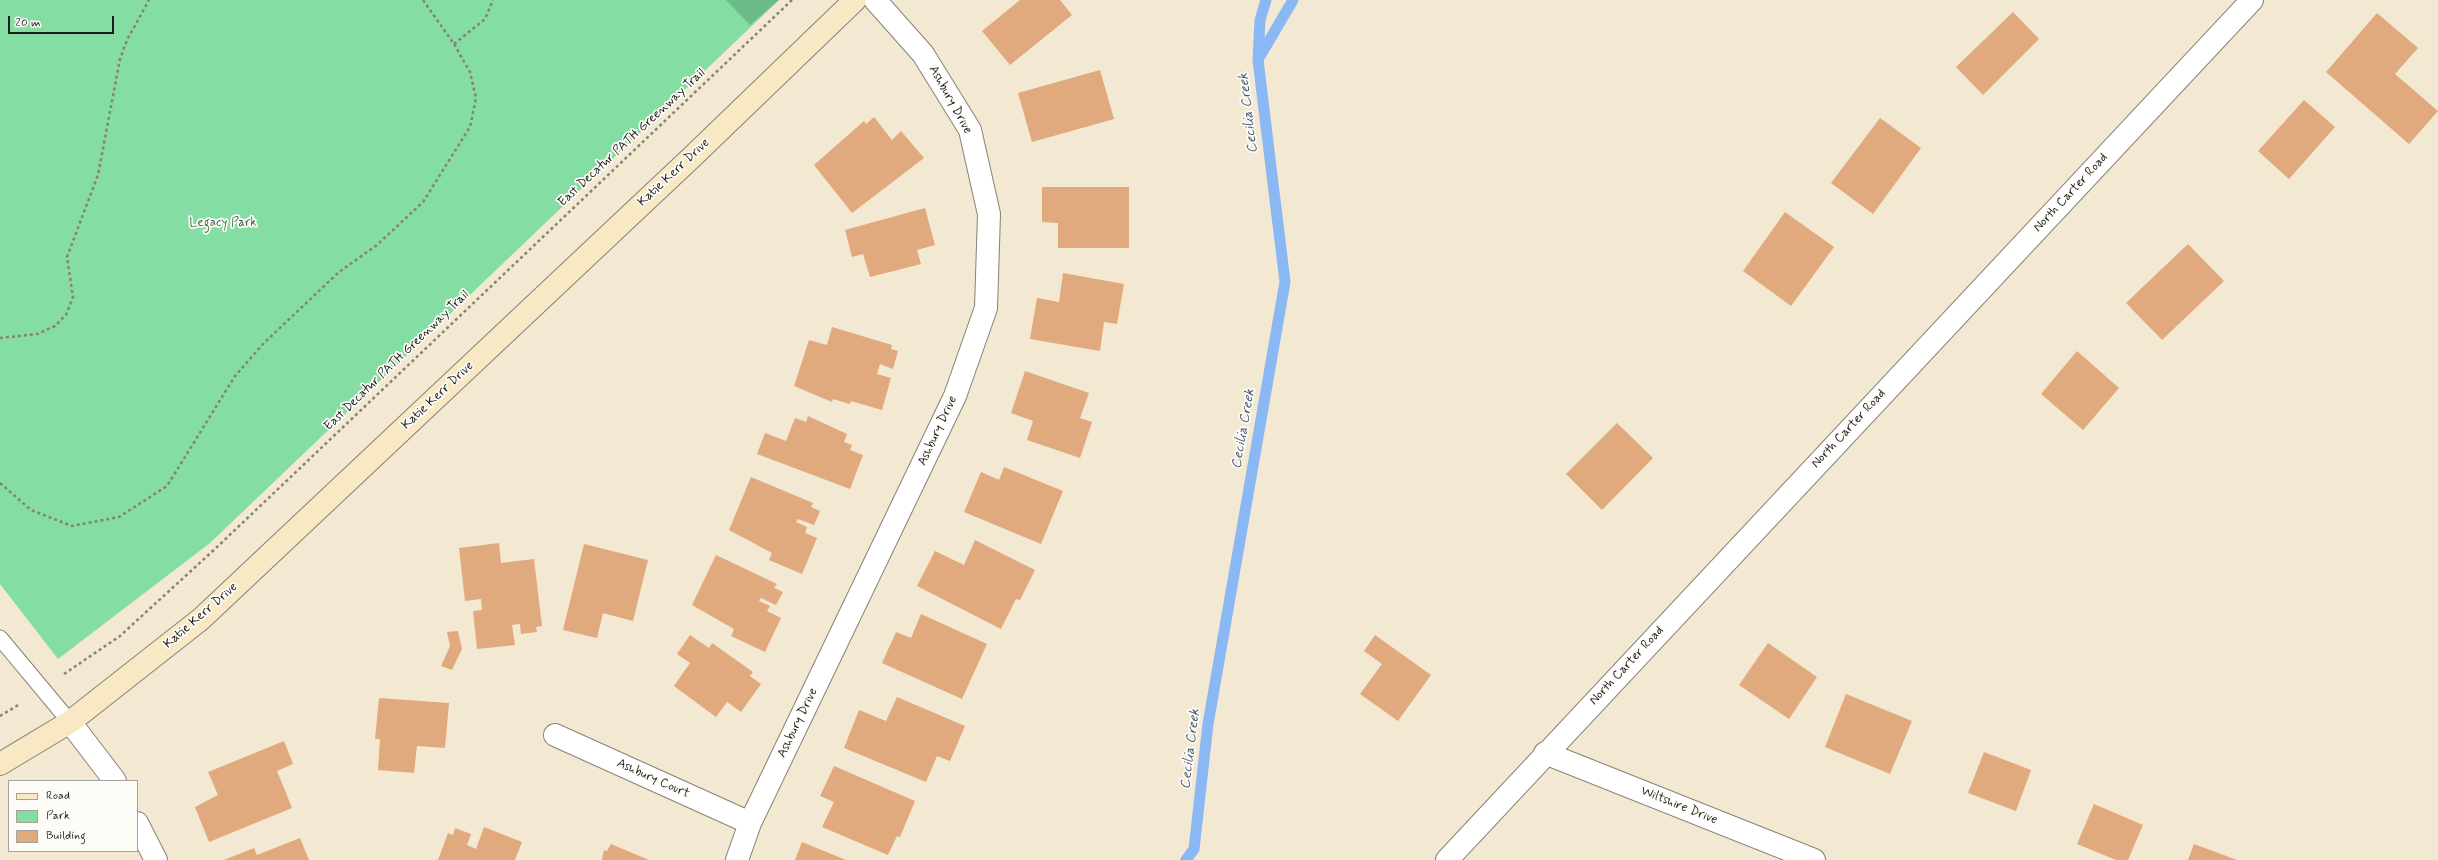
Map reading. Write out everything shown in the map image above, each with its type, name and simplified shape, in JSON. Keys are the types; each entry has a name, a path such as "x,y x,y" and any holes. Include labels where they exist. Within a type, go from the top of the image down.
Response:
{"street":[{"name":"Katie Kerr Drive","path":"0,764 70,722 201,619 692,157 855,0"},
{"name":"Ashbury Drive","path":"737,860 750,823 956,396 986,308 988,214 970,130 923,54 875,0"},
{"name":"North Carter Road","path":"1447,860 1545,753 2252,0"},
{"path":"70,722 114,780"},
{"name":"Ashbury Court","path":"555,735 750,823"},
{"name":"Wiltshire Drive","path":"1545,753 1814,860"},
{"path":"138,825 156,860"}],"lane":[{"path":"0,638 70,722"}],"path":[{"path":"0,338 38,334 55,326 66,315 73,297 67,257 98,175 120,59 127,40 149,0"},
{"path":"0,483 31,510 72,526 119,518 167,486 235,376 250,359 339,272 377,245 423,202 470,127 476,98 470,72 454,44 423,0"},
{"path":"454,44 485,19 493,0"},
{"name":"East Decatur PATH Greenway Trail","path":"0,716 43,689 120,636 216,548 792,0"}],"green space":[{"name":"Legacy Park","path":"0,0 779,0 210,543 58,659 0,584"},
{"path":"726,0 779,0 750,25"}],"building":[{"path":"1020,0 1060,0 1072,15 1010,65 982,31"},
{"path":"2013,12 2039,39 1983,95 1956,67"},
{"path":"2377,13 2418,48 2395,74 2438,111 2409,144 2326,72"},
{"path":"1100,70 1114,119 1032,142 1018,93"},
{"path":"2304,100 2335,127 2289,179 2258,151"},
{"path":"874,117 892,140 901,131 924,158 852,213 814,165 864,121 866,124"},
{"path":"1880,118 1921,148 1873,214 1831,183"},
{"path":"1042,187 1129,187 1129,248 1058,248 1058,223 1042,222"},
{"path":"925,208 935,245 917,250 921,264 870,277 863,254 852,257 845,230"},
{"path":"1785,212 1834,247 1791,306 1743,271"},
{"path":"2188,244 2224,281 2162,340 2126,303"},
{"path":"1063,273 1124,284 1117,324 1104,322 1100,351 1030,339 1037,298 1059,302"},
{"path":"832,327 892,345 891,349 898,351 893,369 880,364 877,374 891,378 882,410 851,401 850,404 833,399 832,402 794,386 809,340 827,345"},
{"path":"2077,351 2119,388 2083,430 2041,394"},
{"path":"1025,371 1089,393 1080,418 1092,422 1080,458 1027,440 1033,421 1011,413"},
{"path":"808,416 847,434 844,442 852,445 850,450 863,455 850,489 757,454 765,433 786,441 795,418 806,422"},
{"path":"1617,423 1653,458 1602,510 1566,474"},
{"path":"1004,467 1063,491 1041,544 964,512 981,472 999,480"},
{"path":"751,477 813,503 811,507 820,511 814,525 798,519 796,522 807,527 805,533 817,538 802,574 769,560 772,553 729,530"},
{"path":"975,540 1035,570 1020,600 1016,599 1001,629 917,586 935,551 964,565"},
{"path":"499,543 501,563 534,559 542,626 536,627 537,632 521,634 520,624 512,625 515,645 477,649 473,611 482,610 481,599 465,601 459,548"},
{"path":"584,544 648,560 633,621 603,613 597,638 563,630"},
{"path":"716,555 777,584 774,588 783,592 776,605 761,598 759,601 770,606 767,611 781,618 765,652 731,636 734,629 692,605"},
{"path":"921,614 987,644 962,699 882,663 896,632 911,638"},
{"path":"458,631 462,649 452,670 441,666 450,646 447,632"},
{"path":"690,635 709,648 712,643 753,672 750,676 761,684 741,712 727,702 716,717 674,686 690,663 677,654"},
{"path":"1375,635 1431,675 1398,721 1360,694 1382,664 1364,651"},
{"path":"1768,643 1817,677 1789,719 1739,685"},
{"path":"1846,694 1912,721 1890,774 1825,747"},
{"path":"897,697 965,726 950,761 937,756 926,782 844,748 859,710 886,721"},
{"path":"379,698 449,703 445,748 417,746 414,773 378,770 380,739 375,739"},
{"path":"284,741 293,764 277,771 292,808 209,842 195,807 218,795 208,772"},
{"path":"1984,752 2031,770 2016,811 1968,793"},
{"path":"834,766 915,801 900,837 897,836 888,855 822,827 834,802 820,796"},
{"path":"2094,804 2143,825 2128,860 2116,860 2077,844"},
{"path":"484,827 522,842 515,860 438,860 448,833 453,835 455,828 471,834 467,845 476,849"},
{"path":"300,838 309,860 224,860 254,848 257,855"},
{"path":"802,842 846,860 795,860"},
{"path":"611,844 649,860 602,860 604,850 607,851"},
{"path":"2194,844 2237,860 2188,860"}],"waterway":[{"name":"Cecilia Creek","path":"1186,860 1194,849 1208,724 1285,282 1258,60 1260,20 1266,0"},
{"path":"1259,58 1293,0"}]}
